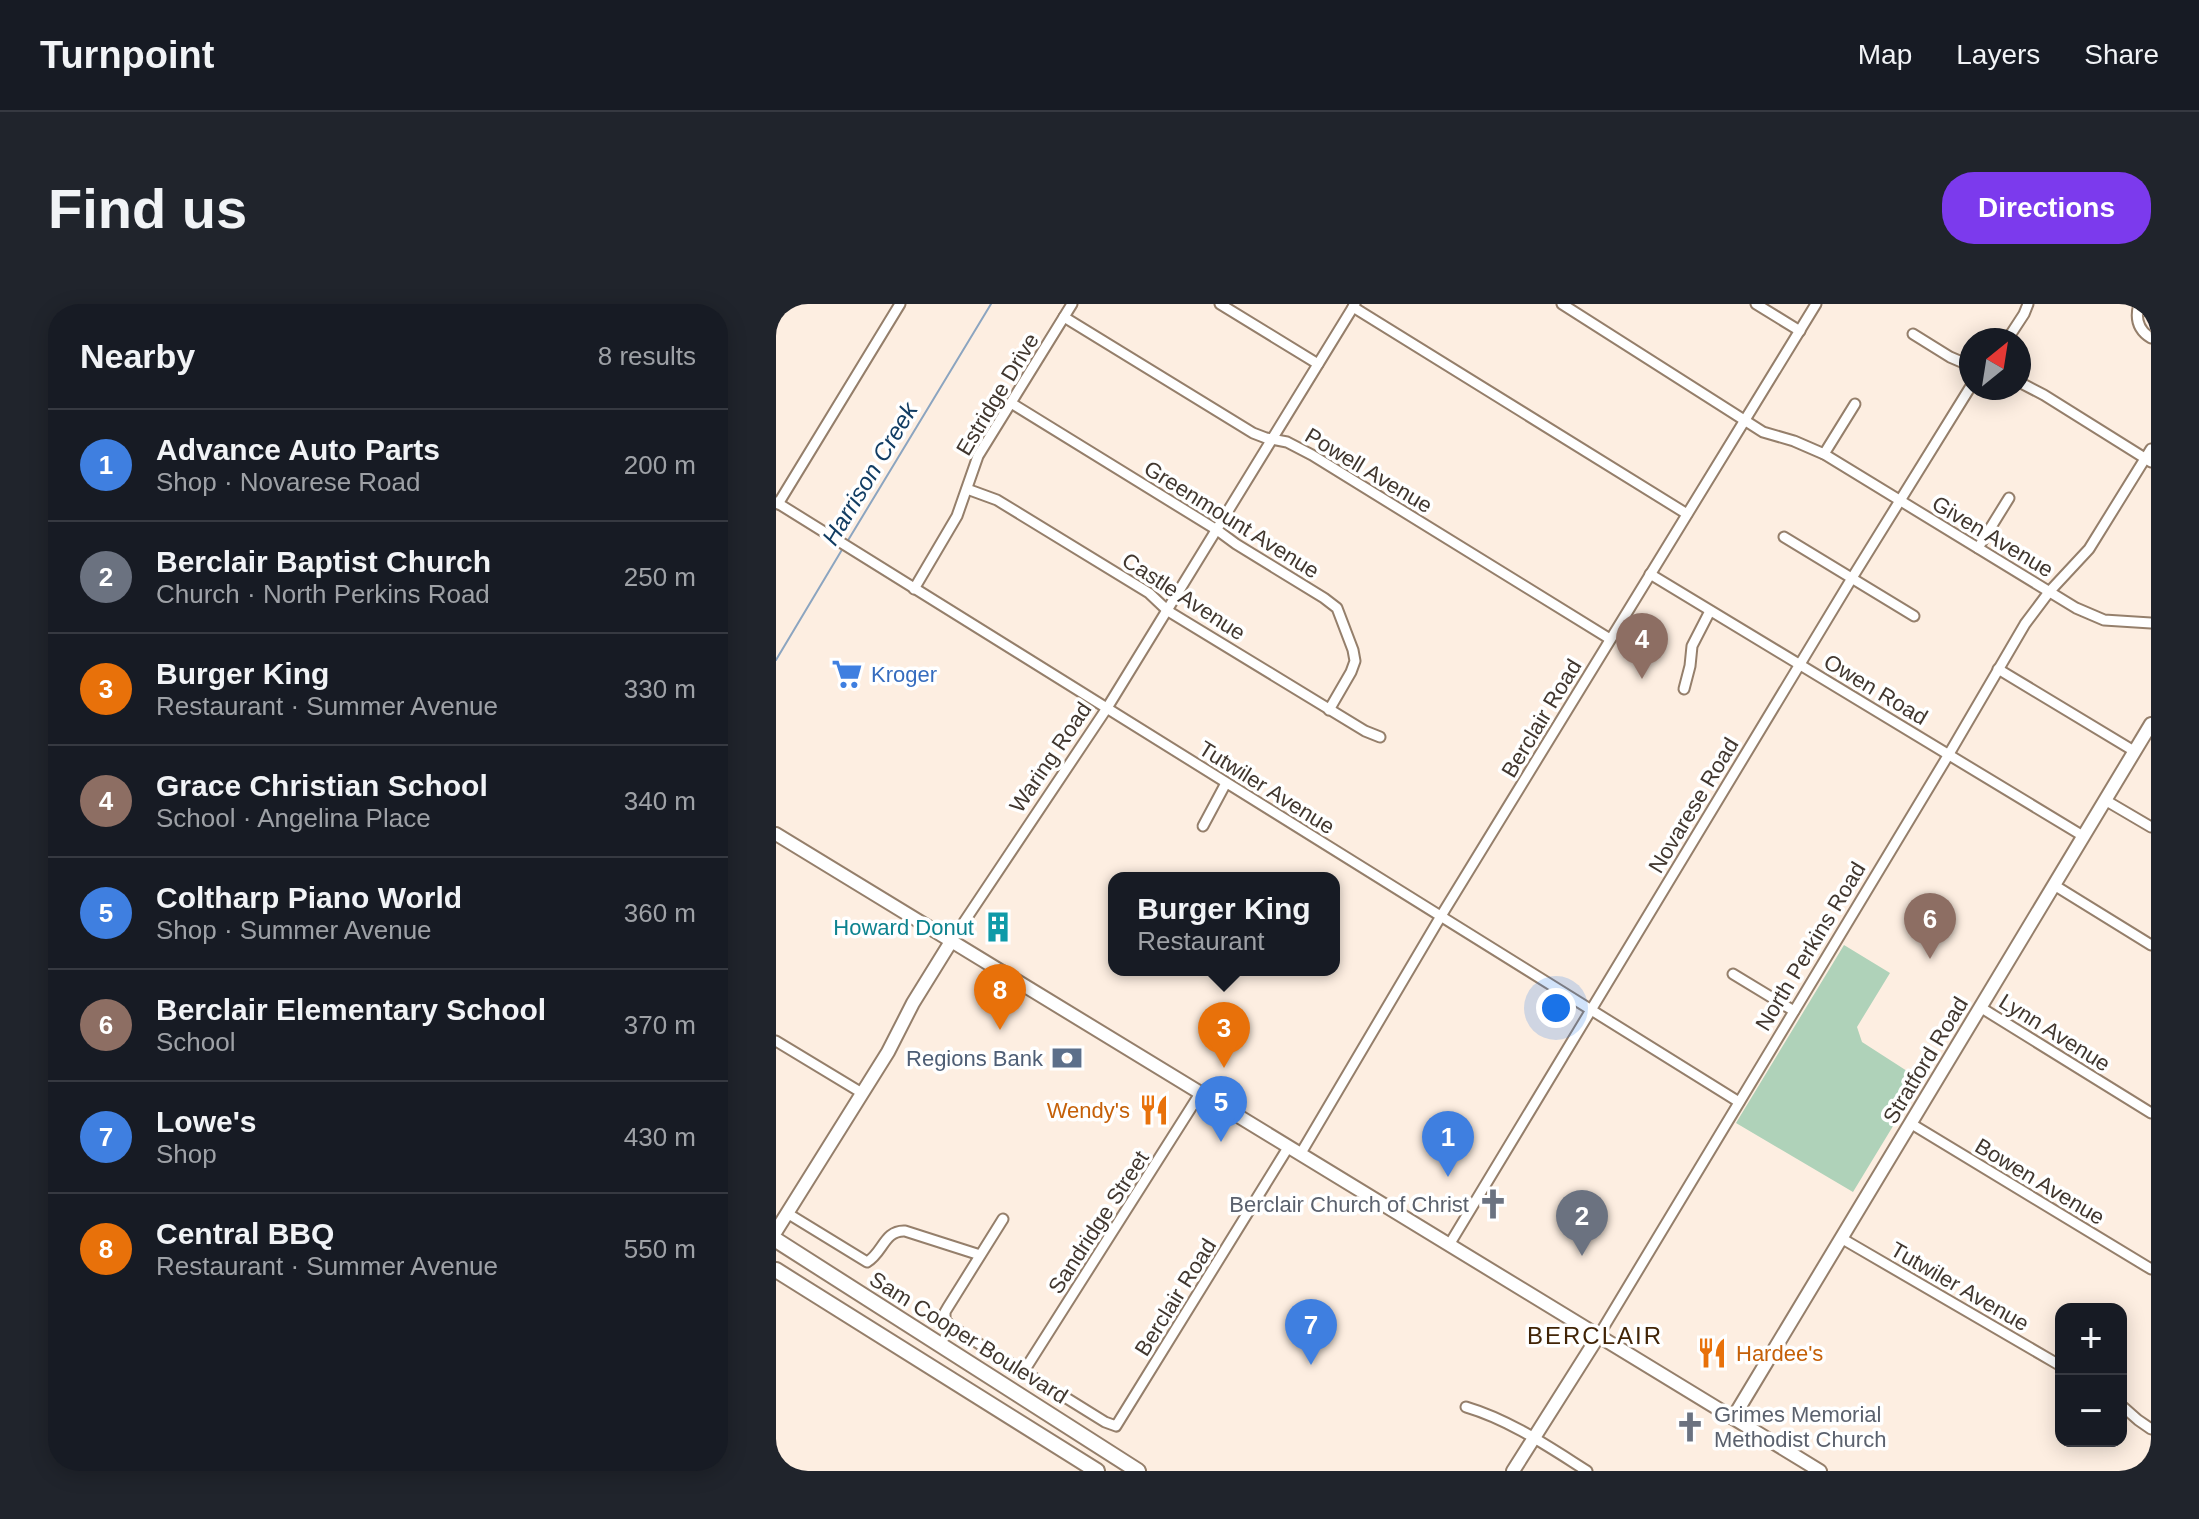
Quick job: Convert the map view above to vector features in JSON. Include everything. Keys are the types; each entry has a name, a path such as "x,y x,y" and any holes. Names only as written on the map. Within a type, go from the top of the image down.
{"highway":[{"name":"Sam Cooper Boulevard","path":"776,1240 1138,1471"},
{"name":"Sam Cooper Boulevard","path":"777,1271 1095,1470"}],"main road":[{"name":"Stratford Road","path":"1733,1418 2151,724"},
{"path":"776,834 1820,1471"},
{"name":"Waring Road","path":"776,1231 895,1039 952,940"},
{"name":"North Perkins Road","path":"1513,1471 1599,1335"}],"street":[{"path":"777,503 900,304"},
{"name":"Estridge Drive","path":"914,589 953,525 975,460 1072,304"},
{"path":"1220,304 1318,364"},
{"name":"Given Avenue","path":"1562,304 1763,432 1824,454 2092,616 2112,621 2151,623"},
{"path":"1756,304 1800,331"},
{"name":"Berclair Road","path":"1301,1153 1441,916 1816,304"},
{"path":"2015,328 2028,304"},
{"path":"2139,304 2139,327 2151,338"},
{"path":"1354,306 1687,514"},
{"name":"Waring Road","path":"952,940 1107,708 1354,306"},
{"name":"Powell Avenue","path":"1064,317 1247,429 1292,444 1312,455 1610,639"},
{"path":"1913,334 1959,361"},
{"path":"2031,389 2149,456"},
{"name":"Novarese Road","path":"1449,1245 1799,664 1962,400"},
{"name":"Greenmount Avenue","path":"1011,403 1337,608 1355,661 1329,710"},
{"path":"1824,454 1855,404"},
{"name":"North Perkins Road","path":"1599,1335 2025,624 2049,592 2089,549 2149,456"},
{"name":"Castle Avenue","path":"967,489 989,496 1010,508 1149,593 1168,611 1369,734 1380,737"},
{"path":"1978,548 2009,498"},
{"name":"Tutwiler Avenue","path":"777,503 1739,1102"},
{"path":"1784,537 1914,616"},
{"name":"Owen Road","path":"1650,574 2083,836"},
{"path":"1684,689 1692,646 1710,611"},
{"path":"1998,669 2134,751"},
{"path":"1203,826 1226,783"},
{"path":"2105,800 2151,827"},
{"path":"2054,885 2151,945"},
{"path":"1733,974 1794,1011"},
{"name":"Lynn Avenue","path":"1980,1007 2151,1113"},
{"path":"776,1041 862,1093"},
{"name":"Sandridge Street","path":"1024,1371 1201,1092"},
{"name":"Bowen Avenue","path":"1910,1123 2151,1269"},
{"name":"Berclair Road","path":"1024,1371 1116,1426 1289,1146"},
{"path":"787,1213 867,1262 873,1259 896,1230 980,1255"},
{"path":"1003,1219 945,1312 945,1320 1024,1371"},
{"name":"Tutwiler Avenue","path":"1841,1238 2055,1363"},
{"path":"1466,1407 1484,1412 1587,1471"},
{"path":"2127,1410 2151,1429"},
{"path":"2144,1471 2151,1460"},
{"path":"776,1468 783,1471"}],"green space":[{"path":"1844,945 1890,973 1857,1027 1862,1042 1921,1080 1853,1192 1736,1123"}],"waterway":[{"name":"Harrison Creek","path":"847,542 991,304"},
{"name":"Harrison Creek","path":"776,660 843,548"}],"place":[{"name":"Kroger","path":"847,674"},
{"name":"Grace Christian School","path":"1642,679"},
{"name":"Howard Donut","path":"998,927"},
{"name":"Berclair Elementary School","path":"1930,959"},
{"name":"Central BBQ","path":"1000,1030"},
{"name":"Regions Bank","path":"1067,1058"},
{"name":"Burger King","path":"1224,1068"},
{"name":"Wendy's","path":"1154,1110"},
{"name":"Coltharp Piano World","path":"1221,1142"},
{"name":"Advance Auto Parts","path":"1448,1177"},
{"name":"Berclair Church of Christ","path":"1493,1204"},
{"name":"Berclair Baptist Church","path":"1582,1256"},
{"name":"Hardee's","path":"1712,1353"},
{"name":"Lowe's","path":"1311,1365"},
{"name":"Grimes Memorial Methodist Church","path":"1690,1427"}],"district":[{"name":"BERCLAIR","path":"1595,1336"}]}
